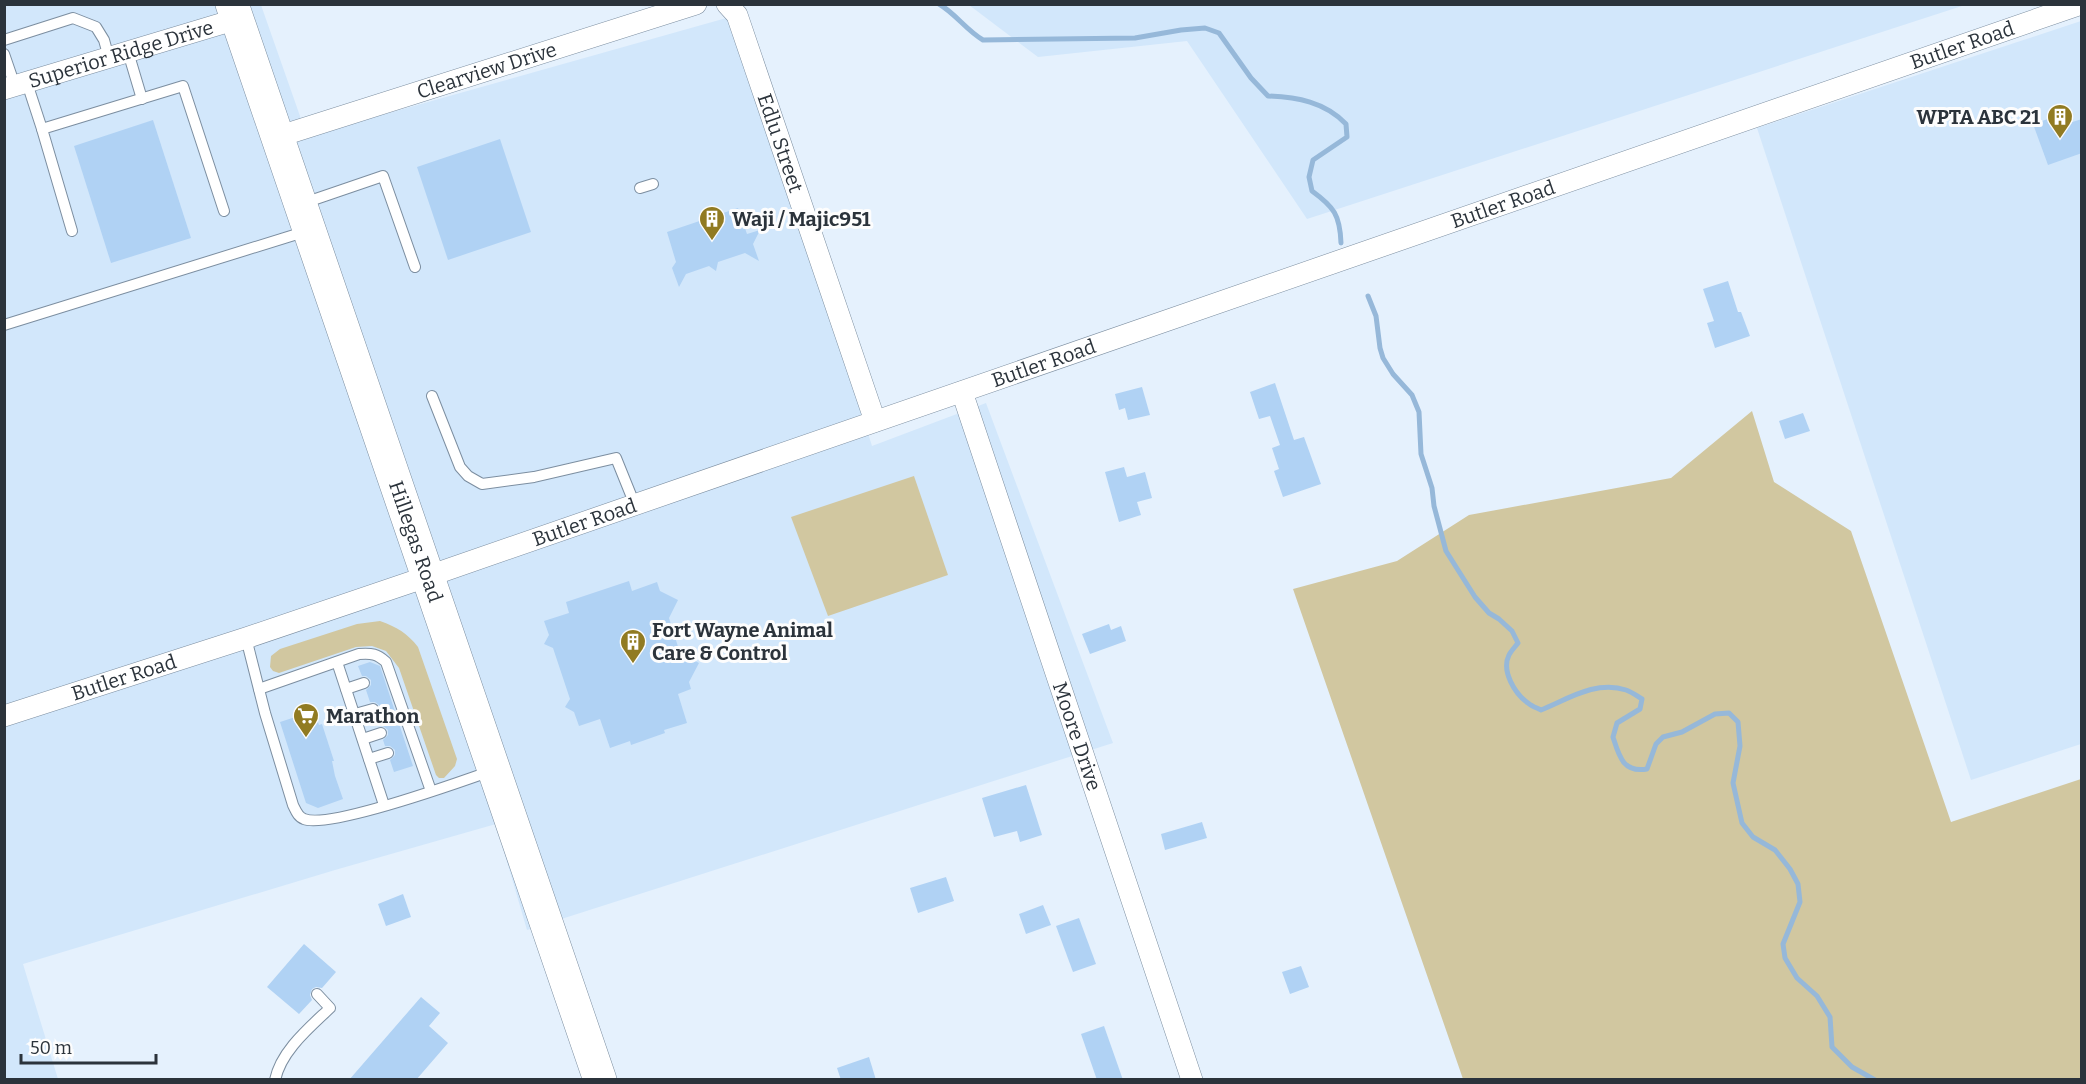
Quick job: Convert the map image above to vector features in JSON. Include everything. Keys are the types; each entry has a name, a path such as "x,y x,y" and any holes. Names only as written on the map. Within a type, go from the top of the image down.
{"main road":[{"name":"Hillegas Road","path":"235,12 600,1080"}],"street":[{"name":"Clearview Drive","path":"277,137 696,4"},
{"name":"Edlu Street","path":"727,4 737,15 875,421"},
{"name":"Butler Road","path":"4,716 429,576 2081,4"},
{"name":"Superior Ridge Drive","path":"15,86 118,55 235,12"},
{"name":"Moore Drive","path":"962,392 1192,1080"}],"lane":[{"path":"4,40 73,18 96,27 118,55 142,99"},
{"path":"4,54 15,86 42,129 72,231"},
{"path":"42,129 183,86 224,211"},
{"path":"4,325 306,217 382,176 415,267"},
{"path":"640,188 653,184"},
{"path":"432,396 460,467 468,476 482,484 534,477 616,458 635,505"},
{"path":"246,638 297,814 303,819 314,821 339,818 495,770"},
{"path":"259,689 359,654 378,655 386,662 387,675 395,701 430,791"},
{"path":"337,662 384,805"},
{"path":"346,689 364,682"},
{"path":"355,714 373,709"},
{"path":"363,739 381,733"},
{"path":"369,759 388,753"},
{"path":"275,1080 286,1055 304,1033 330,1008 317,994"}],"shaded area":[{"path":"5,5 261,5 307,136 737,15 872,446 986,403 1113,743 527,930 496,824 23,964 58,1079 5,1080"},
{"path":"969,5 1965,5 1307,219 1187,41 1038,57"},
{"path":"2081,21 2081,744 1971,780 1757,128"},
{"path":"1752,411 1774,482 1851,531 1951,822 2081,779 2081,1079 1463,1079 1293,589 1397,561 1469,515 1671,478"},
{"path":"914,476 948,575 828,616 791,517"},
{"path":"380,621 401,631 418,647 457,759 455,766 444,778 436,775 399,668 386,651 372,646 356,647 279,673 270,667 271,656 280,649 357,624"}],"building":[{"name":"WPTA ABC 21","path":"2066,113 2069,123 2082,119 2082,153 2048,165 2033,124"},
{"path":"153,120 191,238 111,263 74,146"},
{"path":"500,139 531,232 448,260 417,167"},
{"name":"Waji / Majic951","path":"738,208 747,234 760,230 753,244 759,261 745,253 718,262 716,271 709,266 686,274 679,287 672,268 676,262 667,232"},
{"path":"1728,281 1738,312 1741,312 1750,336 1715,348 1707,323 1714,321 1703,289"},
{"path":"1275,383 1294,440 1304,437 1321,484 1283,497 1274,471 1279,469 1272,448 1280,445 1270,416 1259,419 1250,392"},
{"path":"1142,387 1150,415 1128,420 1125,408 1119,410 1115,394"},
{"path":"1803,413 1810,431 1785,439 1779,421"},
{"path":"1124,467 1127,477 1145,472 1152,498 1137,502 1141,515 1119,522 1105,472"},
{"name":"Fort Wayne Animal Care & Control","path":"629,581 632,591 657,582 660,591 678,600 669,618 680,653 699,663 689,682 691,689 678,694 687,723 664,730 665,733 631,745 630,741 610,748 600,719 579,726 574,712 565,707 570,699 553,648 544,644 549,635 544,621 569,613 566,602"},
{"path":"1109,624 1111,630 1121,626 1126,641 1090,654 1082,634"},
{"path":"370,662 380,666 413,766 394,772 390,760 395,755 395,750 390,746 385,746 383,740 388,735 388,730 379,726 375,716 380,711 380,706 375,702 370,702 366,690 371,685 371,680 362,676 358,666"},
{"path":"314,711 319,725 322,724 343,799 318,808 306,803 280,722"},
{"path":"1026,785 1042,835 1020,842 1017,831 994,837 982,798"},
{"path":"1202,822 1207,838 1165,850 1161,834"},
{"path":"946,877 954,901 918,913 910,888"},
{"path":"403,894 411,917 386,926 378,904"},
{"path":"1043,905 1051,925 1026,934 1019,914"},
{"path":"1079,918 1096,964 1073,972 1056,926"},
{"path":"304,944 336,972 322,988 312,989 310,995 312,1000 299,1014 267,987"},
{"path":"1301,966 1309,987 1290,994 1282,972"},
{"path":"421,997 440,1013 429,1026 448,1043 416,1080 349,1080"},
{"path":"1104,1026 1123,1080 1097,1080 1081,1034"},
{"path":"869,1057 876,1080 841,1080 837,1068"}],"waterway":[{"path":"939,4 983,40 1135,38 1205,28 1219,33 1251,78 1268,96 1310,102 1329,110 1346,124 1347,137 1313,160 1309,177 1312,191 1331,207 1337,218 1341,243"},
{"path":"1368,296 1376,316 1383,358 1393,374 1412,395 1419,412 1421,454 1432,488 1434,506 1446,551 1475,597 1489,613 1512,631 1518,643 1507,661 1508,675 1514,688 1529,704 1541,710 1582,692 1604,687 1626,690 1642,699 1640,709 1617,723 1613,737 1623,762 1639,770 1647,769 1656,744 1663,737 1682,732 1715,714 1729,713 1738,722 1740,746 1733,783 1742,823 1753,837 1775,850 1798,884 1800,902 1783,944 1785,958 1797,978 1817,996 1830,1017 1832,1047 1852,1067 1875,1080"}],"place":[{"name":"WPTA ABC 21","path":"2060,140"},
{"name":"Waji / Majic951","path":"712,242"},
{"name":"Fort Wayne Animal Care & Control","path":"633,665"},
{"name":"Marathon","path":"306,739"}]}
